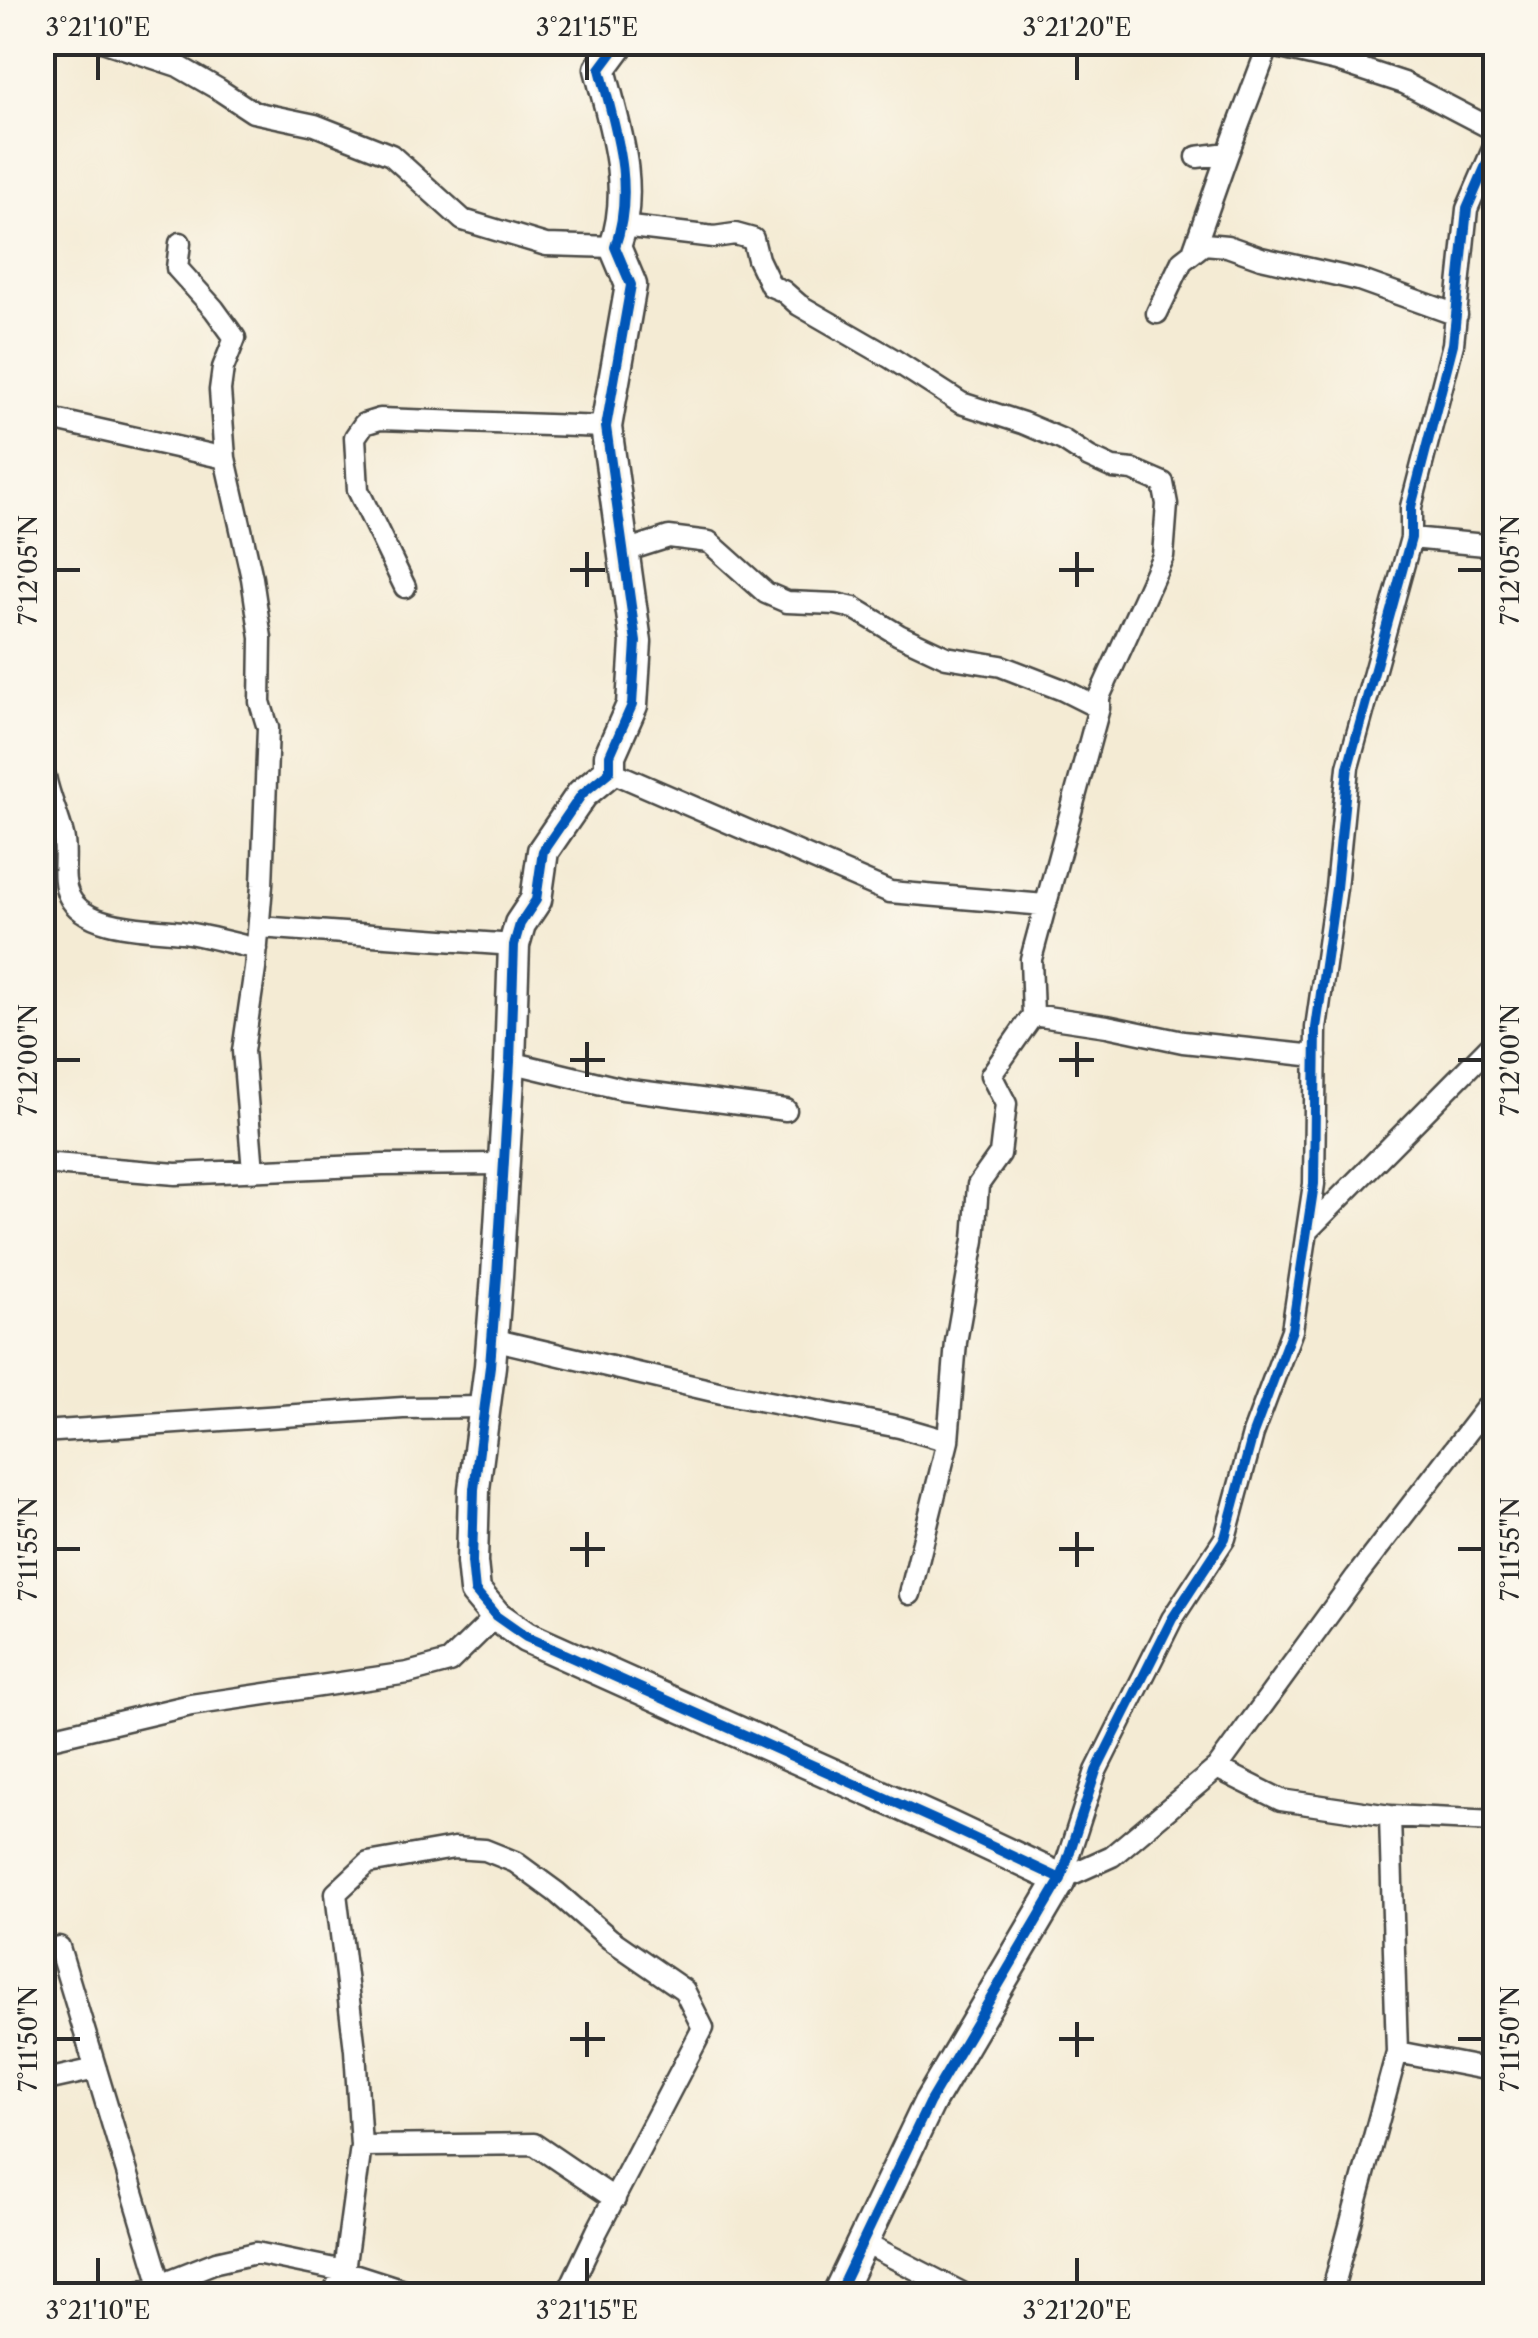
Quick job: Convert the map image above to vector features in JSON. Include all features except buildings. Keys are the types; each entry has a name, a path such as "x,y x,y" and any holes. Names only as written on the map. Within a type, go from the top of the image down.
{"street":[{"path":"104,42 178,66 253,112 315,125 391,155 463,220 546,245 619,236 735,234 754,239 758,259 771,286 960,404 1022,423 1063,440 1089,458 1164,483 1167,504 1163,556 1099,697 1031,959 1033,1015 990,1075 1006,1104 1000,1154 978,1185 974,1240 956,1342 948,1441 910,1594"},
{"path":"610,771 610,756 632,706 636,642 606,427 630,285 619,236 623,157 600,69 620,42"},
{"path":"1194,252 1269,44 1404,83 1496,131"},
{"path":"838,2296 929,2103 1061,1879 1096,1771 1172,1618 1226,1538 1252,1434 1292,1330 1314,1184 1316,1028 1348,768 1411,538 1412,507 1454,344 1467,209 1496,142"},
{"path":"1197,157 1228,153"},
{"path":"180,243 177,268 234,338 220,390 226,458 261,638 260,702 268,728 259,926 244,1051 253,1171"},
{"path":"1157,313 1182,261 1204,244 1226,246 1359,280 1457,315"},
{"path":"42,416 226,458"},
{"path":"406,587 358,490 356,437 364,424 380,419 606,427"},
{"path":"624,551 668,537 710,542 766,592 787,602 854,608 946,658 1001,666 1099,708"},
{"path":"1411,538 1496,546"},
{"path":"610,771 890,892 1045,906"},
{"path":"610,771 582,794 543,851 536,900 520,924 514,945 492,1338 474,1489 472,1562 475,1591 496,1616 526,1637 1061,1879 1112,1856 1218,1768 1356,1577 1496,1395"},
{"path":"42,775 46,776 48,794 64,838 65,881 70,898 81,911 124,926 184,932 257,949"},
{"path":"259,926 514,945"},
{"path":"1033,1015 1182,1042 1316,1056"},
{"path":"1306,1231 1496,1040"},
{"path":"510,1062 624,1089 786,1110"},
{"path":"42,1163 176,1174 503,1164"},
{"path":"492,1338 948,1441"},
{"path":"42,1432 485,1406"},
{"path":"42,1740 190,1705 408,1673 449,1662 496,1616"},
{"path":"1218,1768 1281,1800 1390,1816 1496,1820"},
{"path":"1331,2296 1397,2052 1390,1816"},
{"path":"332,2296 344,2271 361,2146 355,2050 336,1893 368,1863 454,1848 485,1850 515,1862 610,1938 684,1990 703,2028 566,2296"},
{"path":"59,1947 161,2285"},
{"path":"1397,2052 1496,2071"},
{"path":"42,2081 96,2069"},
{"path":"361,2146 534,2144 616,2199"},
{"path":"863,2242 968,2296"},
{"path":"130,2296 216,2262 256,2253 344,2271 422,2296"}],"cycle path":[{"path":"620,42 600,69 617,135 623,179 624,202 615,247 631,285 606,427 636,642 632,705 610,755 610,771 582,794 543,851 536,900 520,924 514,945 497,1276 474,1489 475,1591 496,1616 526,1637 1061,1879"},
{"path":"837,2296 929,2103 1061,1879 1096,1771 1172,1619 1225,1538 1253,1434 1292,1330 1314,1184 1316,1028 1348,767 1411,538 1411,507 1453,344 1467,209 1496,142"}]}
